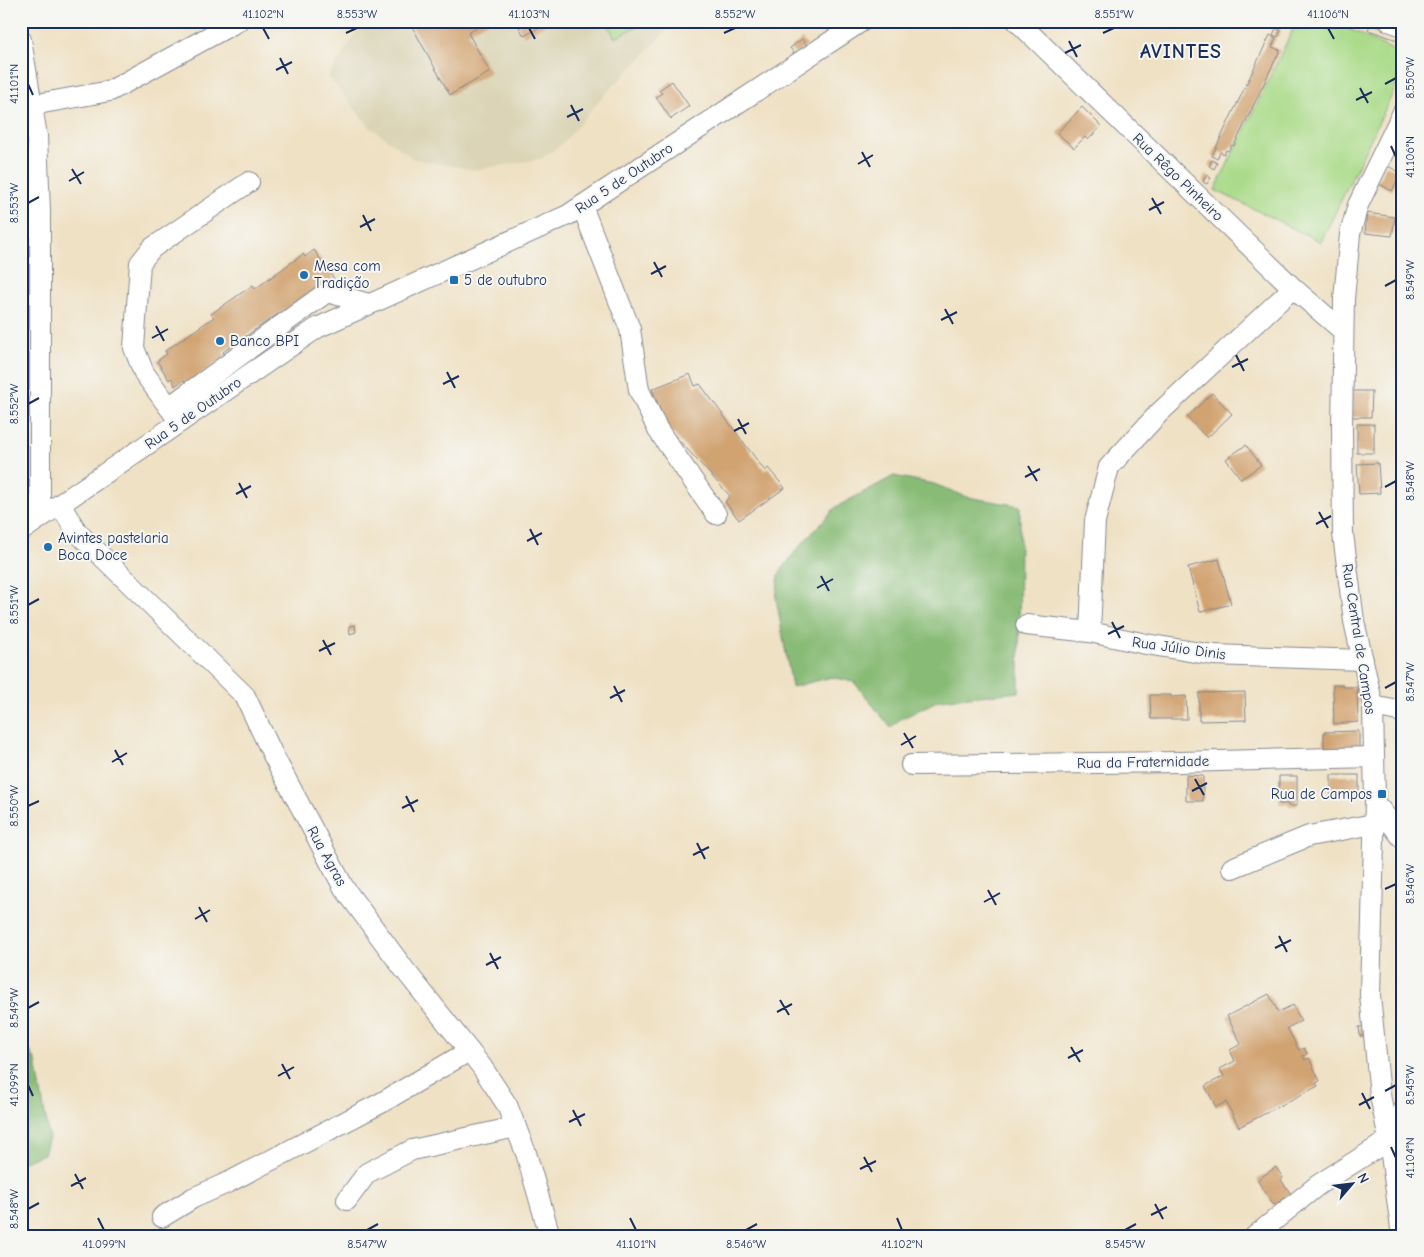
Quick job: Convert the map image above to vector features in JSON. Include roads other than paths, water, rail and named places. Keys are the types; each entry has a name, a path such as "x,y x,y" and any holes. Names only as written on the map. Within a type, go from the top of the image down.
{"street":[{"path":"28,100 110,91 238,21"},
{"name":"Rua 5 de Outubro","path":"175,414 317,328 568,215 862,21"},
{"name":"Rua Rêgo Pinheiro","path":"1017,21 1293,288 1342,330"},
{"path":"1390,21 1403,26"},
{"path":"21,40 28,100 37,136 40,211 40,518"},
{"name":"Rua Central de Campos","path":"1402,1236 1389,1140 1380,1095 1370,995 1381,822 1374,801 1373,706 1354,621 1343,534 1342,330 1350,234 1358,206 1403,112"},
{"path":"175,414 144,373 134,348 140,263 152,248 249,182"},
{"path":"582,206 630,329 639,390 658,430 716,514"},
{"path":"1090,632 1095,521 1109,467 1159,413 1293,288"},
{"name":"Rua 5 de Outubro","path":"21,531 60,505 327,292 369,304"},
{"name":"Rua Agras","path":"60,505 78,532 245,696 273,755 344,888 404,969 469,1051 507,1105 526,1153 550,1236"},
{"name":"Rua Júlio Dinis","path":"1026,625 1090,632 1146,644 1213,655 1363,660"},
{"path":"1373,706 1403,712"},
{"name":"Rua da Fraternidade","path":"911,765 1181,762 1374,757"},
{"path":"1232,868 1309,836 1381,822 1403,839"},
{"path":"162,1217 193,1198 229,1182 381,1104 469,1051"},
{"path":"1256,1236 1318,1185 1389,1140 1403,1111"},
{"path":"346,1200 368,1173 412,1150 516,1127"}],"place":[{"name":"Mesa com Tradição","path":"304,275"},
{"name":"5 de outubro","path":"454,280"},
{"name":"Banco BPI","path":"220,341"},
{"name":"Avintes pastelaria Boca Doce","path":"48,547"},
{"name":"Rua de Campos","path":"1382,794"}],"district":[{"name":"AVINTES","path":"1181,51"}]}
